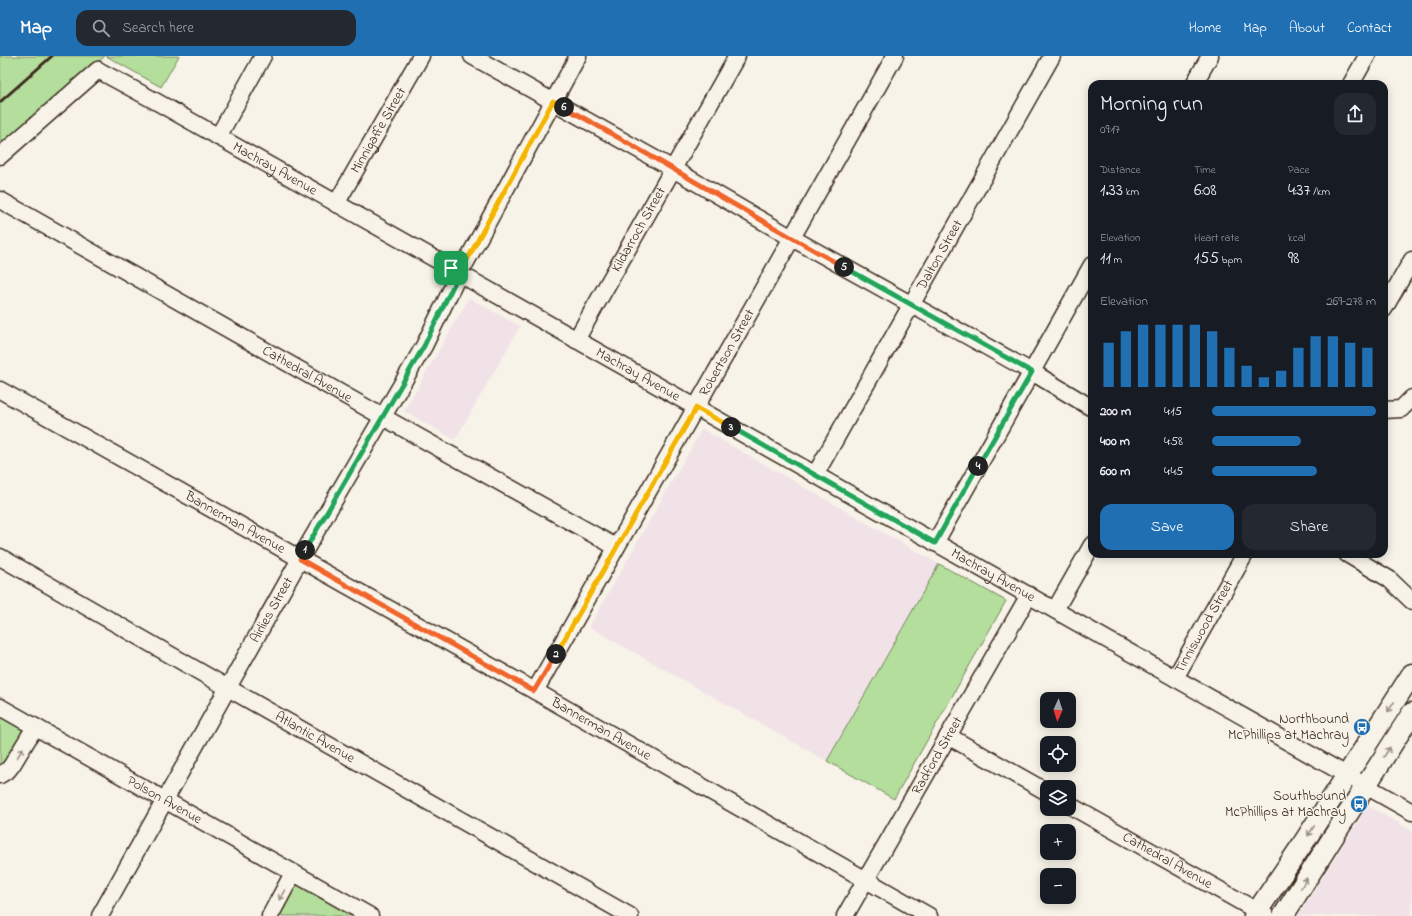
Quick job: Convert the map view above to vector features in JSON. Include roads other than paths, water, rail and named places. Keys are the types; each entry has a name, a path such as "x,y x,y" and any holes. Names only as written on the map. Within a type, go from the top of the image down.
{"main road":[{"path":"1259,914 1412,674"},
{"path":"1283,916 1412,713"}],"street":[{"path":"218,137 263,56"},
{"name":"Minnigaffe Street","path":"336,204 421,56"},
{"path":"472,56 792,238 1032,372 1088,406"},
{"name":"Airlies Street","path":"100,916 300,559 424,346 460,274 578,56"},
{"name":"Kildarroch Street","path":"576,340 737,56"},
{"name":"Robertson Street","path":"534,691 895,56"},
{"name":"Dalton Street","path":"815,475 1052,56"},
{"path":"1196,80 1210,56"},
{"path":"1353,80 1367,56"},
{"name":"Machray Avenue","path":"0,156 98,70 1412,812"},
{"name":"Cathedral Avenue","path":"0,200 616,547"},
{"path":"1388,302 1412,260"},
{"path":"935,543 1088,273"},
{"name":"Bannerman Avenue","path":"0,390 929,916"},
{"path":"1388,410 1401,409 1412,398"},
{"path":"1055,610 1088,552"},
{"name":"Atlantic Avenue","path":"0,556 228,688 630,916"},
{"name":"Tinniswood Street","path":"1175,678 1243,558"},
{"path":"1353,558 1389,580 1412,601"},
{"name":"Radford Street","path":"845,916 1028,595"},
{"name":"Polson Avenue","path":"0,707 165,800 229,838 370,916"},
{"path":"0,775 12,766 35,727"},
{"path":"948,736 1040,788"},
{"name":"Cathedral Avenue","path":"1076,809 1259,914"},
{"path":"270,916 293,873"}],"railway":[{"path":"0,102 52,56"}],"place":[{"name":"Northbound McPhillips at Machray","path":"1362,727"},
{"name":"Southbound McPhillips at Machray","path":"1359,804"}]}
